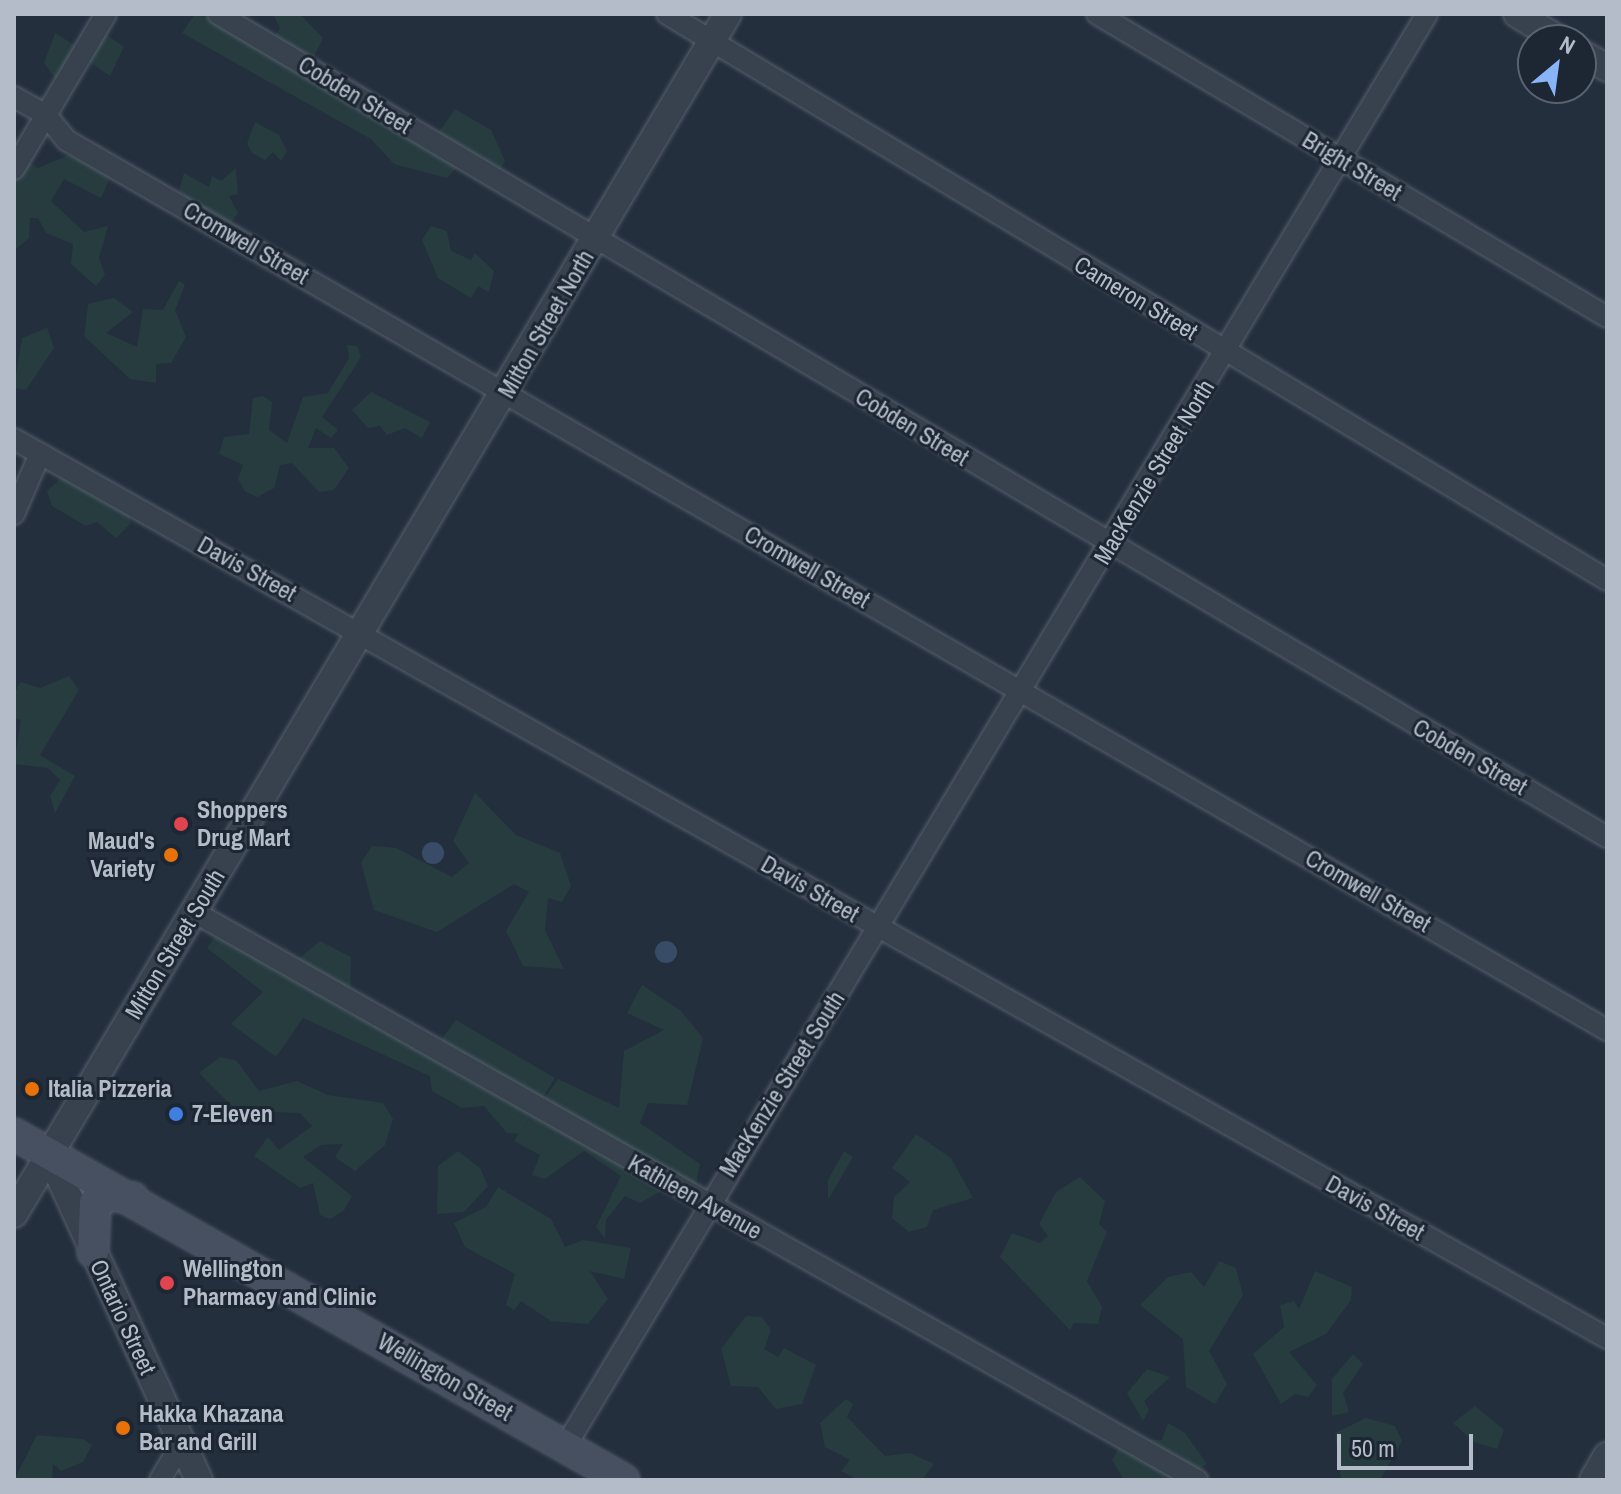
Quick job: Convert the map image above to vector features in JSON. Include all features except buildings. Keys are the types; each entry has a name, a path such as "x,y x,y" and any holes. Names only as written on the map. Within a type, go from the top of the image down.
{"main road":[{"name":"Wellington Street","path":"14,1134 133,1198 624,1480"},
{"path":"93,1252 95,1203 109,1195 133,1198"}],"street":[{"path":"14,169 106,14"},
{"name":"Cobden Street","path":"218,14 1607,837"},
{"name":"Cameron Street","path":"667,14 1607,580"},
{"name":"Mitton Street North","path":"362,633 507,393 728,14"},
{"name":"Bright Street","path":"1097,14 1607,317"},
{"name":"MacKenzie Street North","path":"877,928 1111,545 1427,14"},
{"name":"Cromwell Street","path":"14,97 46,115 66,140 1607,1030"},
{"name":"Davis Street","path":"14,439 1607,1338"},
{"path":"14,514 40,454"},
{"name":"Mitton Street South","path":"14,1214 362,633"},
{"name":"Kathleen Avenue","path":"194,912 1197,1480"},
{"name":"MacKenzie Street South","path":"565,1447 708,1204 877,928"},
{"name":"Ontario Street","path":"49,1154 199,1480"},
{"path":"160,1480 182,1443"},
{"path":"1593,1480 1607,1456"}],"green space":[{"path":"195,14 273,39 280,28 273,14 300,14 323,38 311,63 373,92 375,103 436,136 455,109 491,130 505,161 501,169 475,171 458,166 447,178 394,164 371,139 182,33"},
{"path":"101,31 124,47 110,76 87,60 60,85 44,63 55,33 79,48"},
{"path":"255,122 279,135 287,151 281,161 273,152 265,160 252,153 247,144"},
{"path":"69,155 111,176 101,198 64,179 51,201 84,232 108,226 99,258 105,275 96,286 71,264 73,244 46,233 38,218 30,218 29,238 14,251 14,173 23,158 38,168"},
{"path":"236,168 238,194 229,196 238,213 227,228 179,191 184,173 209,187 212,176 221,181"},
{"path":"431,226 447,231 451,251 471,260 475,253 494,271 489,292 478,286 471,298 438,278 422,240"},
{"path":"179,281 185,285 175,310 186,337 171,363 156,364 156,383 130,379 84,336 88,304 114,298 133,312 106,333 137,347 143,309 163,310"},
{"path":"47,328 54,348 26,390 14,388 22,338"},
{"path":"347,345 357,346 361,357 322,417 338,430 331,438 316,428 308,448 334,448 349,468 334,490 319,492 292,463 280,465 274,488 257,497 245,491 238,479 243,465 219,454 224,437 249,434 253,398 263,396 272,402 269,430 287,443 303,397 328,393 349,358"},
{"path":"371,392 430,422 422,438 405,428 387,435 380,426 368,428 352,410"},
{"path":"68,472 128,506 131,523 116,538 97,522 86,526 52,506 47,491"},
{"path":"69,676 79,690 40,755 75,776 55,813 50,796 60,780 48,768 14,764 21,720 14,718 14,695 20,682 40,688"},
{"path":"475,793 516,835 560,853 571,886 562,902 548,898 545,930 564,969 523,966 506,931 529,892 514,884 437,932 374,910 361,863 372,846 396,848 452,877 469,863 453,841"},
{"path":"225,922 295,962 320,941 351,957 350,996 431,1053 456,1020 555,1078 520,1134 507,1133 484,1106 462,1108 432,1091 430,1076 303,1018 276,1057 231,1024 263,992 207,948"},
{"path":"642,985 681,1011 703,1038 687,1105 648,1103 640,1123 700,1164 695,1190 674,1184 640,1203 625,1196 606,1220 605,1238 596,1227 621,1176 584,1151 545,1179 532,1175 540,1155 514,1141 558,1079 619,1108 624,1051 664,1030 627,1013"},
{"path":"220,1057 236,1060 259,1091 297,1081 328,1095 383,1103 393,1119 385,1145 355,1171 335,1157 343,1144 321,1145 303,1157 352,1196 344,1210 330,1219 320,1215 313,1183 300,1188 254,1156 268,1137 279,1150 312,1126 300,1113 237,1111 199,1073"},
{"path":"916,1134 951,1158 973,1198 933,1210 927,1227 909,1232 892,1218 894,1197 910,1182 892,1168"},
{"path":"458,1151 480,1168 488,1186 464,1212 437,1214 438,1166"},
{"path":"844,1151 853,1157 828,1200 828,1180"},
{"path":"1080,1177 1105,1201 1099,1224 1107,1232 1087,1281 1102,1307 1098,1324 1074,1323 1070,1330 1000,1257 1012,1233 1040,1243 1048,1236 1039,1224 1056,1192"},
{"path":"498,1187 551,1219 565,1247 583,1240 631,1248 624,1279 590,1271 608,1299 588,1324 551,1321 521,1301 514,1310 506,1305 515,1274 465,1247 454,1223 486,1207"},
{"path":"1219,1261 1236,1268 1243,1295 1209,1351 1227,1384 1215,1404 1186,1387 1183,1339 1140,1305 1168,1277 1191,1272 1204,1287"},
{"path":"1315,1271 1352,1287 1351,1300 1326,1334 1289,1352 1317,1385 1308,1397 1295,1394 1281,1404 1253,1354 1284,1327 1280,1305 1294,1301 1299,1309"},
{"path":"746,1316 762,1317 771,1330 764,1349 778,1357 784,1348 816,1365 802,1404 776,1409 758,1387 731,1386 721,1349"},
{"path":"1353,1354 1363,1364 1343,1393 1349,1412 1332,1416 1332,1379"},
{"path":"1147,1369 1170,1377 1144,1401 1149,1410 1143,1421 1127,1393"},
{"path":"846,1399 853,1404 847,1417 885,1456 910,1453 934,1464 922,1480 858,1480 841,1471 850,1460 825,1447 820,1423"},
{"path":"1475,1406 1504,1430 1497,1449 1474,1442 1453,1423"},
{"path":"1366,1418 1395,1426 1402,1441 1380,1480 1341,1480 1335,1433"},
{"path":"1168,1423 1185,1433 1207,1464 1180,1480 1124,1480 1112,1460 1123,1440 1162,1440"},
{"path":"37,1435 83,1439 92,1445 83,1462 61,1471 53,1464 52,1480 14,1480"}],"water":[{"path":"433,842 441,845 444,853 441,861 433,864 425,861 422,853 425,845"},
{"path":"666,941 674,944 677,952 674,960 666,963 658,960 655,952 658,944"}],"place":[{"name":"Shoppers Drug Mart","path":"181,824"},
{"name":"Maud's Variety","path":"171,855"},
{"name":"Italia Pizzeria","path":"32,1089"},
{"name":"7-Eleven","path":"176,1114"},
{"name":"Wellington Pharmacy and Clinic","path":"167,1283"},
{"name":"Hakka Khazana Bar and Grill","path":"123,1428"}]}
